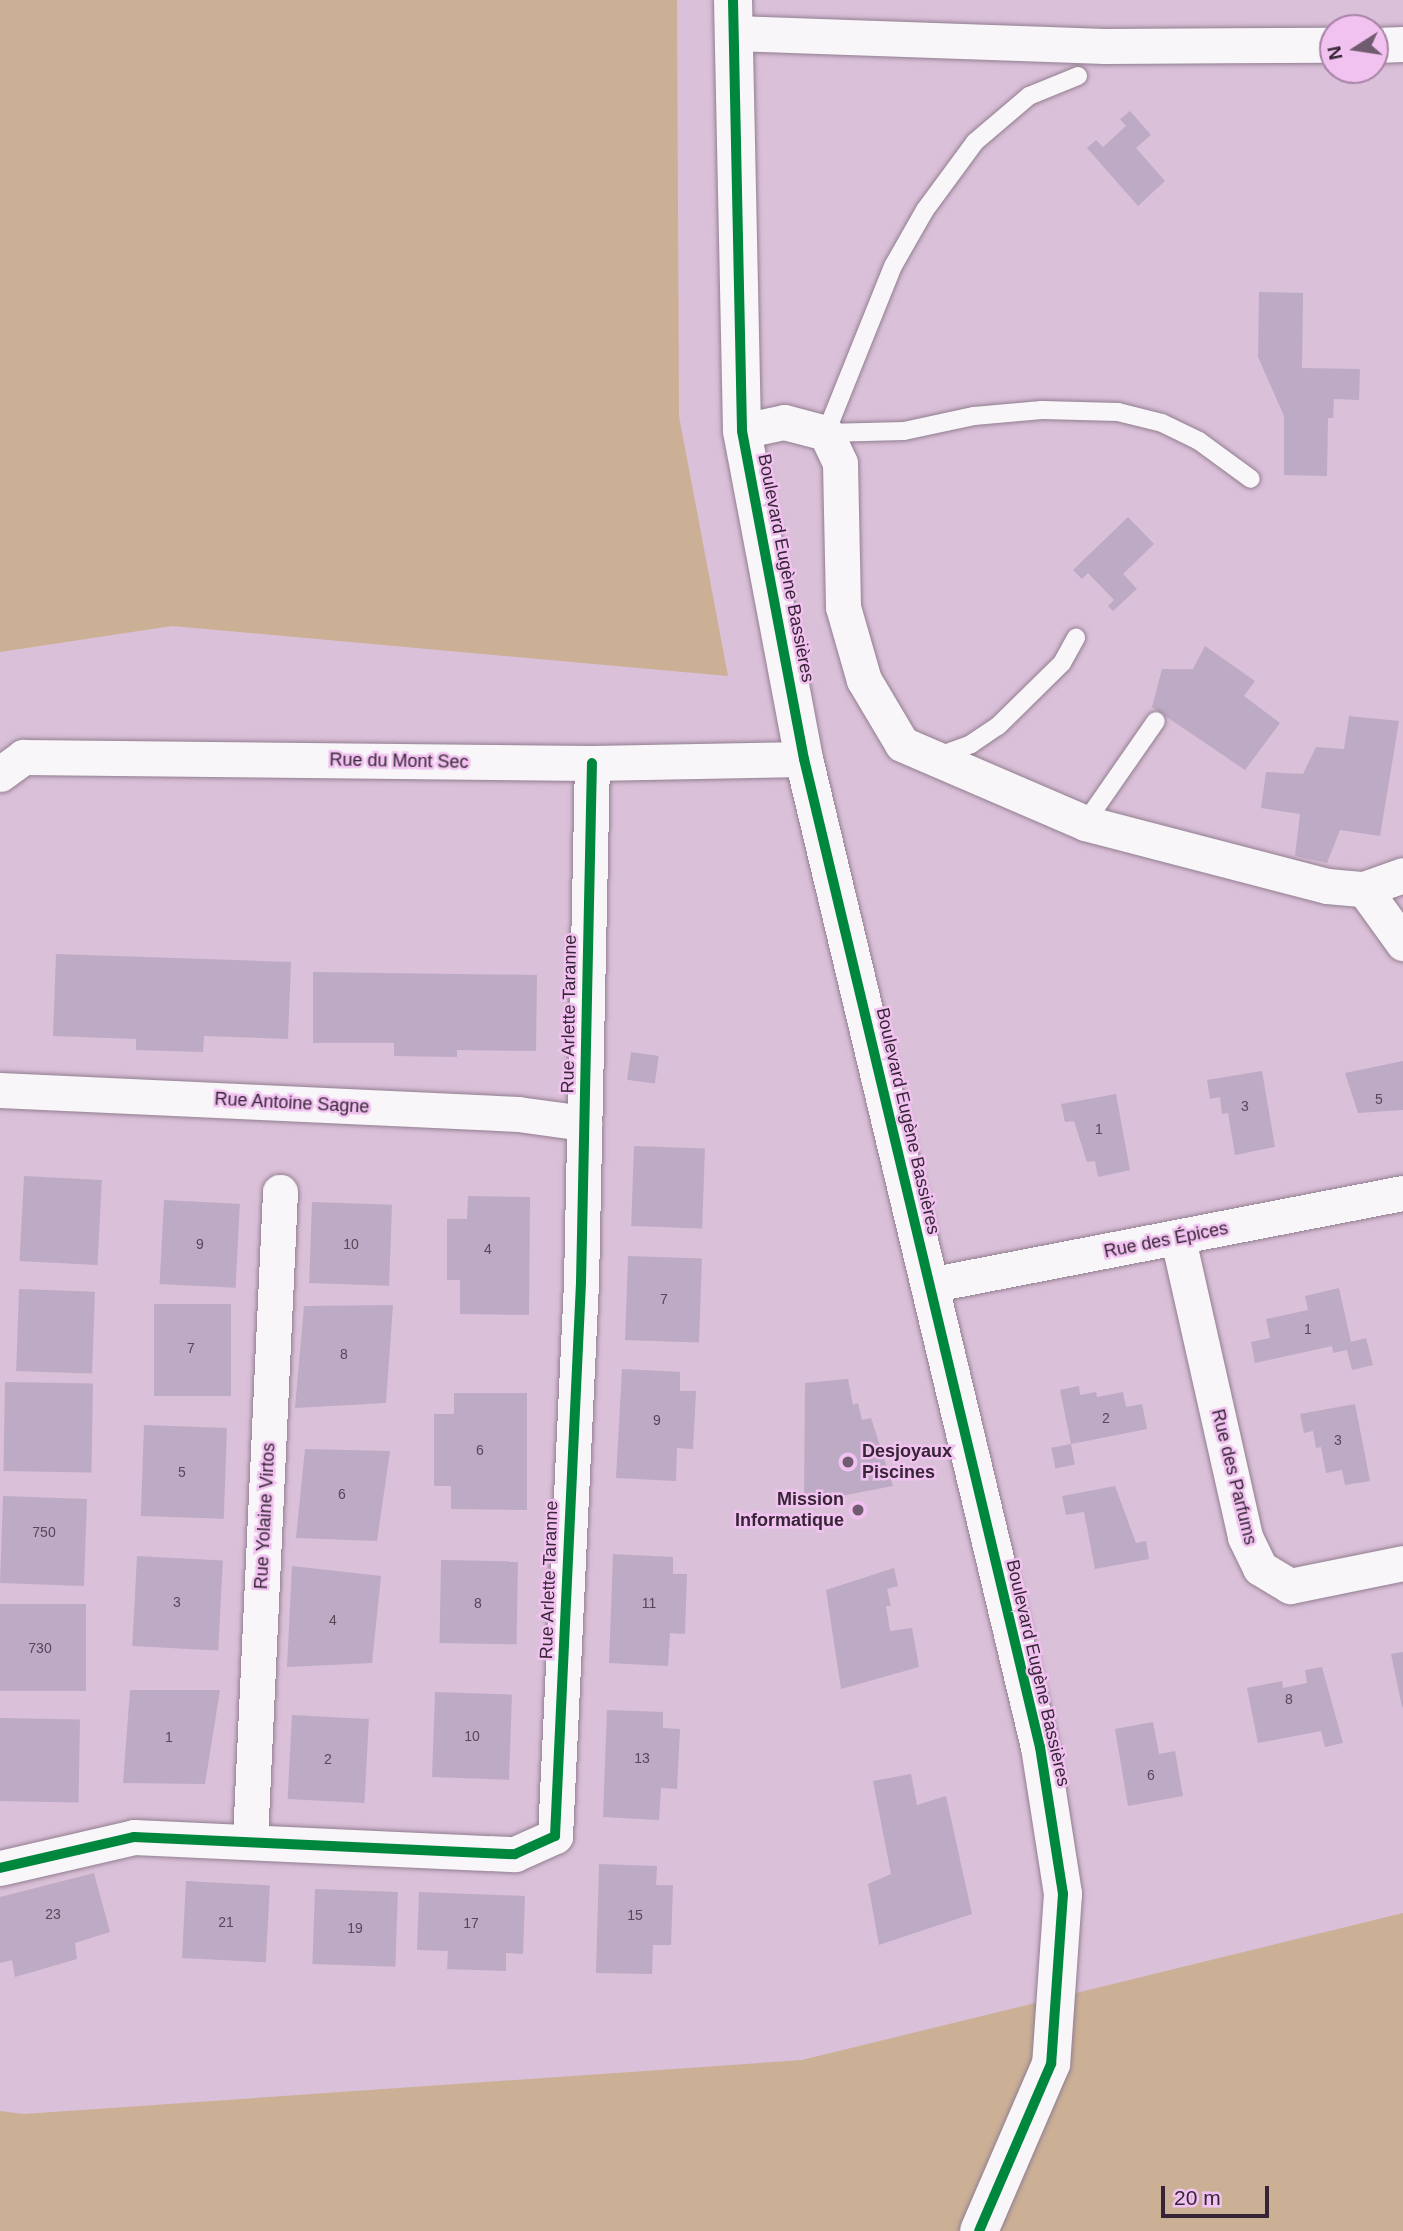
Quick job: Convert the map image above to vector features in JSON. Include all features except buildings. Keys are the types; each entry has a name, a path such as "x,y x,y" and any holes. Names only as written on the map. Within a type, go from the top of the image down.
{"street":[{"path":"733,17 1105,46 1319,45"},
{"name":"Boulevard Eugène Bassières","path":"733,17 742,431 804,759 1040,1747 1063,1894 1051,2064 979,2231"},
{"path":"742,431 784,422 826,433 840,463 843,607 864,680 902,744 929,760 1085,823 1327,886 1364,889 1403,875"},
{"name":"Rue du Mont Sec","path":"0,774 23,757 592,763 804,759"},
{"name":"Rue Arlette Taranne","path":"0,1868 134,1837 250,1840 515,1854 555,1836 584,1123 592,763"},
{"path":"1364,889 1403,943"},
{"name":"Rue Antoine Sagne","path":"0,1090 518,1114 584,1123"},
{"name":"Rue Yolaine Virtos","path":"250,1840 280,1192"},
{"name":"Rue des Épices","path":"929,1285 1178,1239 1403,1193"},
{"name":"Rue des Parfums","path":"1178,1239 1245,1537 1260,1568 1290,1586 1403,1563"}],"lane":[{"path":"1078,76 1029,96 975,142 925,210 893,266 826,433 904,431 974,416 1042,410 1118,412 1162,423 1199,440 1251,479"},
{"path":"929,760 971,744 998,726 1062,663 1076,638"},
{"path":"1085,823 1156,721"}],"shaded area":[{"path":"0,0 677,0 679,416 728,676 172,626 0,652"},
{"path":"1403,1913 1403,2231 0,2231 0,2111 24,2114 802,2060"}],"cycle path":[{"path":"733,0 742,431 804,759 1040,1747 1063,1894 1051,2064 979,2231"},
{"path":"0,1868 134,1837 515,1854 555,1836 581,1282 592,763"}],"place":[{"name":"Desjoyaux Piscines","path":"848,1462"},
{"name":"Mission Informatique","path":"858,1510"}]}
